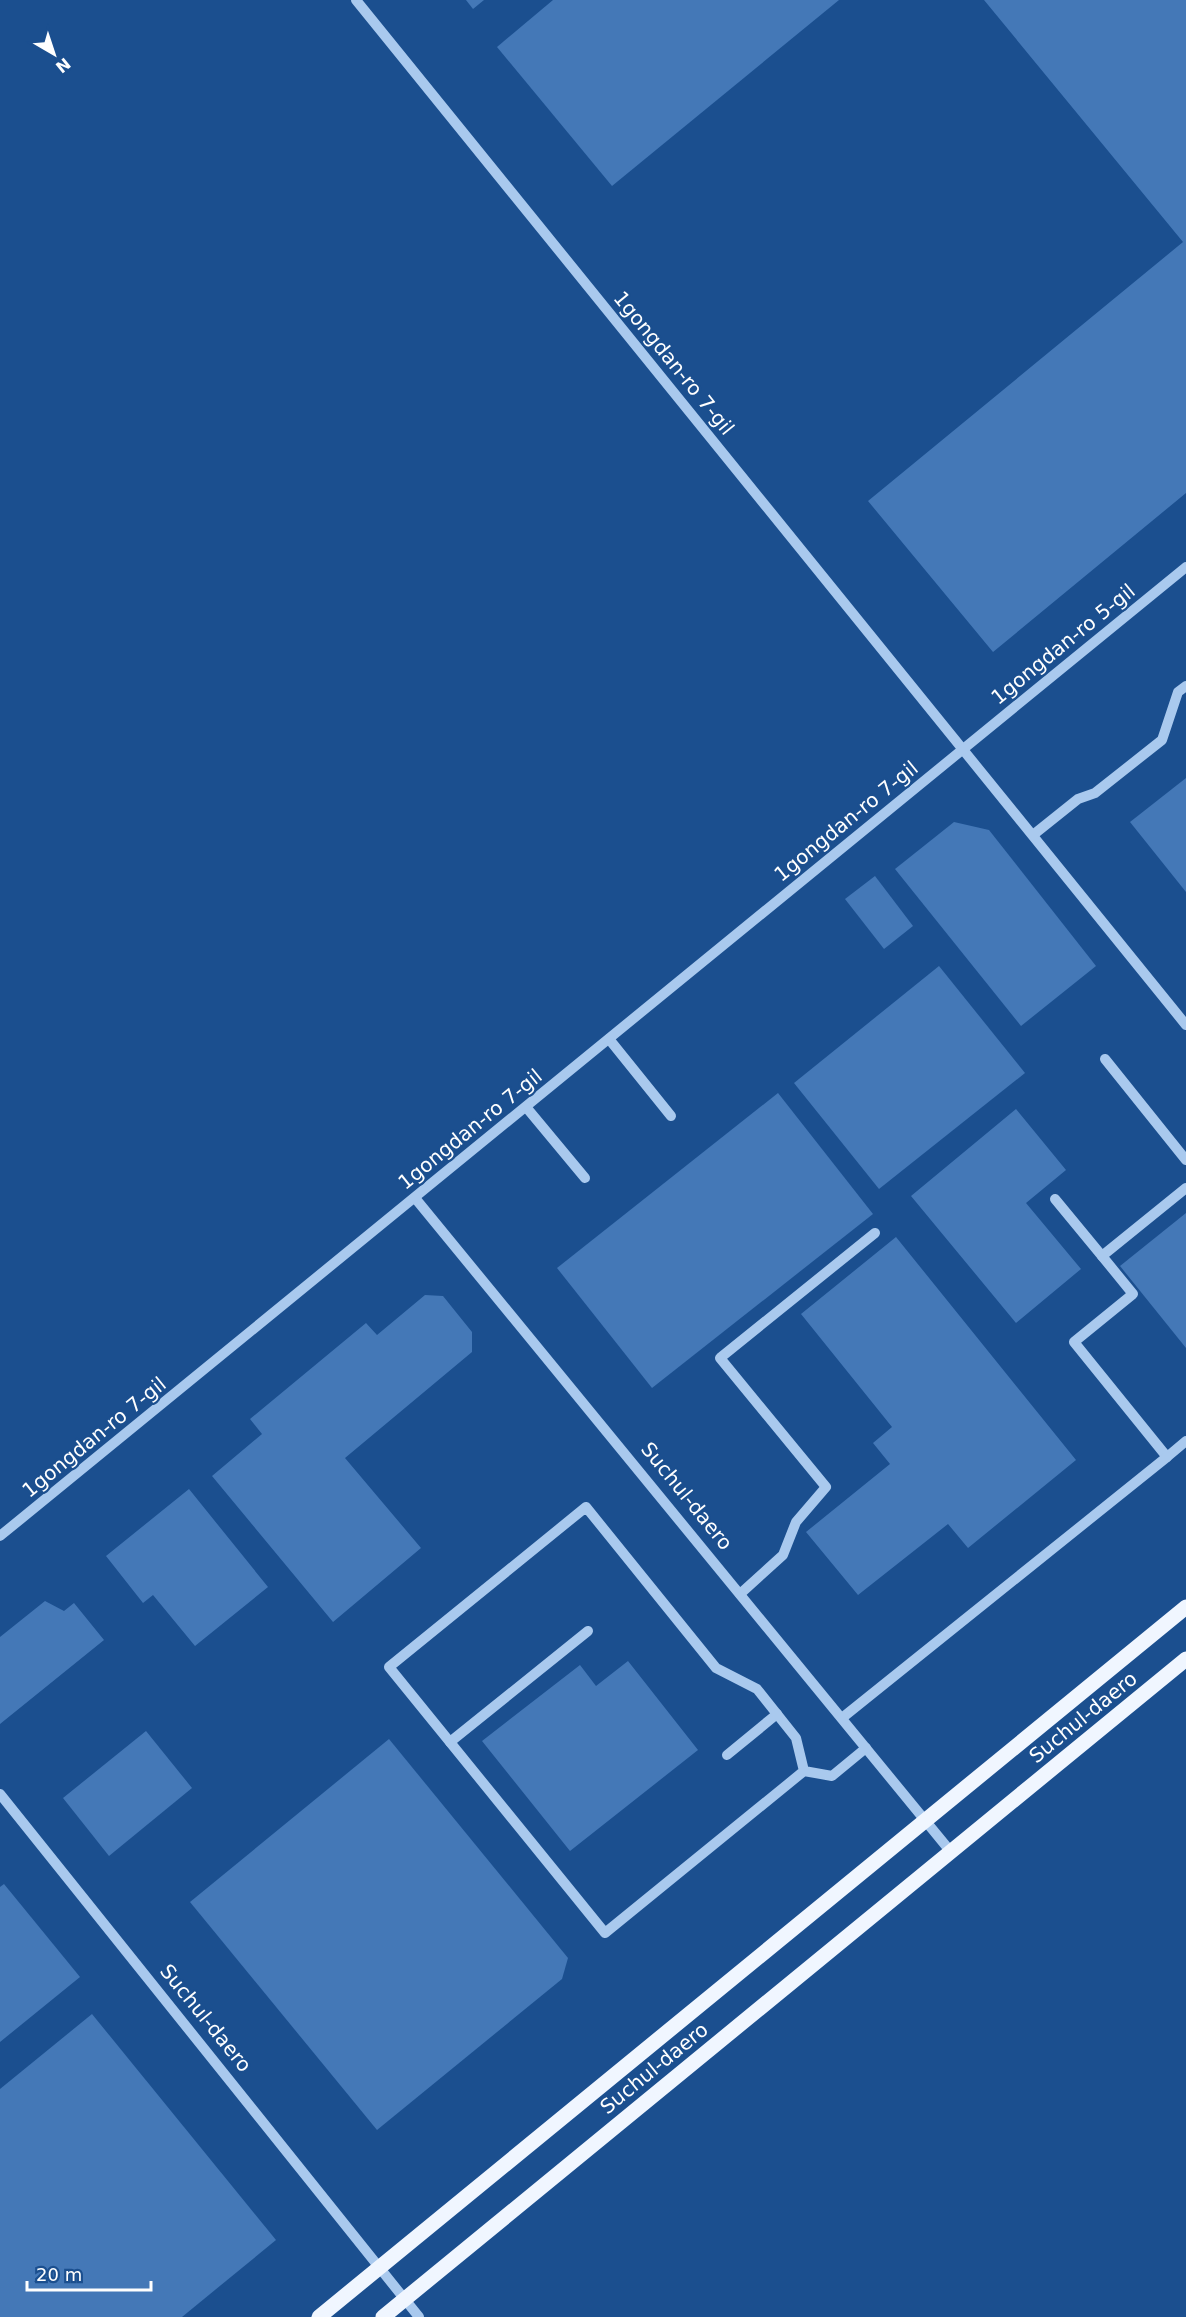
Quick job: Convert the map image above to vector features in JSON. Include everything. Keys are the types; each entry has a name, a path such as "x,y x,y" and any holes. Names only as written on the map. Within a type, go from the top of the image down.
{"main road":[{"name":"Suchul-daero","path":"320,2317 1186,1607"},
{"name":"Suchul-daero","path":"383,2317 1186,1659"}],"street":[{"name":"1gongdan-ro 7-gil","path":"356,0 1186,1025"},
{"name":"1gongdan-ro 5-gil","path":"963,749 1186,567"},
{"path":"1033,836 1078,799 1095,793 1162,740 1178,692 1186,686"},
{"name":"1gongdan-ro 7-gil","path":"0,1536 963,749"},
{"path":"609,1039 671,1116"},
{"path":"1105,1059 1186,1160"},
{"path":"526,1107 585,1178"},
{"path":"1102,1256 1186,1188"},
{"name":"Suchul-daero","path":"415,1198 951,1852"},
{"path":"1055,1199 1132,1294 1074,1342 1167,1456"},
{"path":"740,1594 783,1555 796,1522 826,1487 720,1358 875,1233"},
{"path":"842,1718 1186,1441"},
{"path":"804,1771 796,1738 757,1689 716,1668 586,1507 389,1668 605,1933 804,1771 832,1776 866,1748"},
{"path":"450,1742 588,1631"},
{"path":"727,1755 777,1714"},
{"name":"Suchul-daero","path":"0,1794 379,2268"},
{"path":"379,2268 419,2317"}],"building":[{"path":"466,0 484,0 473,9"},
{"path":"553,0 839,0 612,186 497,47"},
{"path":"984,0 1186,0 1186,493 993,652 868,501 1183,242"},
{"path":"1186,778 1186,892 1130,822"},
{"path":"954,822 989,830 1096,966 1021,1026 895,869"},
{"path":"875,876 913,926 884,949 845,899"},
{"path":"939,966 1025,1073 879,1189 794,1083"},
{"path":"778,1093 873,1214 652,1388 557,1268"},
{"path":"1016,1109 1066,1170 1026,1203 1081,1269 1016,1323 911,1196"},
{"path":"1186,1213 1186,1348 1120,1266"},
{"path":"896,1237 1076,1460 968,1548 948,1524 858,1595 806,1532 890,1464 873,1443 892,1427 801,1314"},
{"path":"425,1295 443,1296 472,1332 472,1352 345,1458 421,1548 333,1622 212,1476 262,1434 250,1419 366,1323 377,1335"},
{"path":"189,1489 268,1587 195,1646 153,1595 143,1603 106,1556"},
{"path":"45,1601 64,1611 74,1603 104,1640 0,1724 0,1637"},
{"path":"628,1661 698,1750 570,1851 482,1741 580,1665 596,1686"},
{"path":"146,1731 192,1788 109,1856 63,1798"},
{"path":"389,1739 568,1958 562,1979 377,2130 190,1902"},
{"path":"4,1884 80,1977 0,2042 0,1887"},
{"path":"92,2014 276,2240 182,2317 0,2317 0,2089"}]}
